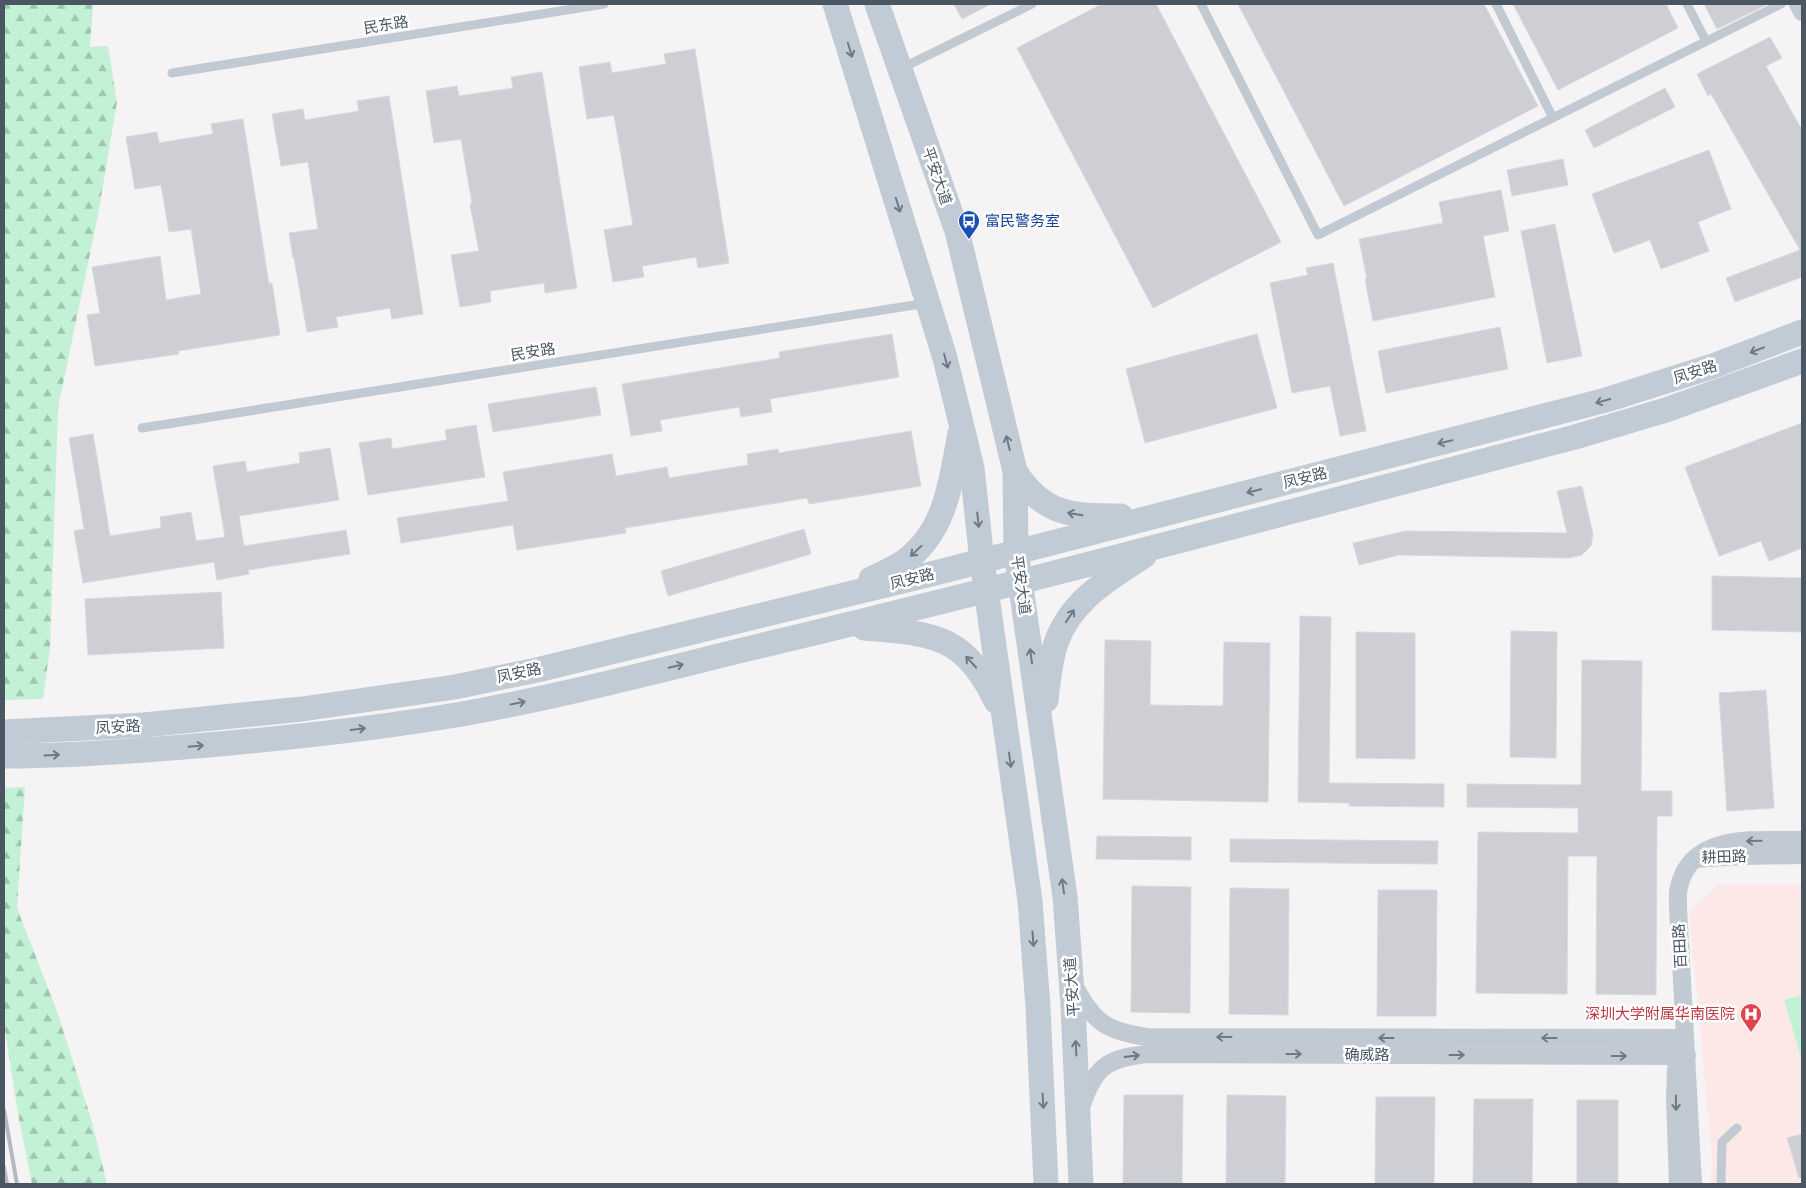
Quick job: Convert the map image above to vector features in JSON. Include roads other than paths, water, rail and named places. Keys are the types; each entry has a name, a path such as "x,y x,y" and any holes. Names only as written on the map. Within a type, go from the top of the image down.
{"street":[{"path":"835,4 945,358 972,468 986,591 1030,901 1038,1007 1046,1184"},
{"name":"平安大道","path":"877,4 957,231 1015,471 1016,552 1065,897 1072,981 1081,1184"},
{"path":"1798,4 1802,12"},
{"name":"凤安路","path":"4,732 144,725 302,709 455,687 538,670 982,561 1606,400 1713,366 1800,332"},
{"name":"凤安路","path":"4,756 148,750 304,736 386,726 544,698 986,591 1576,437 1666,410 1802,361"},
{"path":"836,597 904,562 926,541 937,524 945,505 962,426"},
{"path":"1015,471 1030,492 1051,507 1064,512 1090,516 1159,516"},
{"path":"1041,729 1052,658 1061,630 1069,616 1087,595 1160,546"},
{"path":"842,626 917,633 930,636 948,644 965,655 975,665 989,687 1004,719"},
{"name":"耕田路","path":"1695,859 1706,850 1722,843 1802,840"},
{"name":"耕田路","path":"1695,859 1802,855"},
{"name":"百田路","path":"1678,1184 1675,1099 1685,1038 1678,897 1685,871 1695,859"},
{"name":"确威路","path":"1072,981 1085,1006 1101,1022 1121,1033 1147,1037 1685,1038"},
{"name":"确威路","path":"1079,1113 1088,1086 1102,1068 1123,1057 1148,1054 1682,1056"},
{"name":"百田路","path":"1682,1056 1693,1184"}],"lane":[{"name":"民东路","path":"172,73 604,4"},
{"path":"900,70 1032,4"},
{"path":"1201,4 1318,235 1781,4"},
{"path":"1496,4 1553,118"},
{"path":"1688,4 1706,41"},
{"name":"民安路","path":"142,428 928,302"},
{"path":"1722,1184 1722,1142 1736,1128"}],"railway":[{"path":"4,1110 17,1184"},
{"path":"4,1167 7,1184"}],"place":[{"name":"富民警务室","path":"969,240"},
{"name":"深圳大学附属华南医院","path":"1751,1033"}]}
